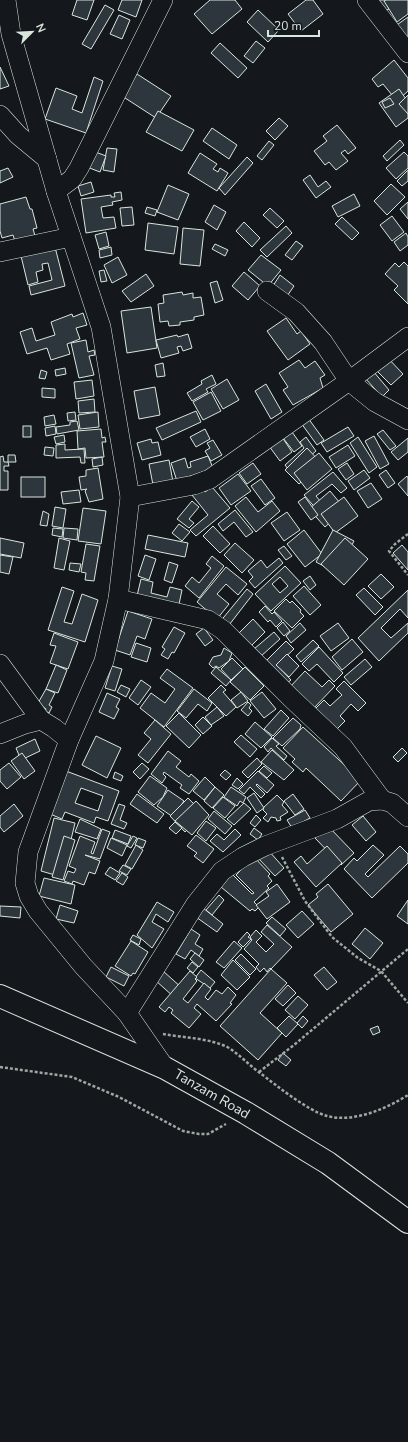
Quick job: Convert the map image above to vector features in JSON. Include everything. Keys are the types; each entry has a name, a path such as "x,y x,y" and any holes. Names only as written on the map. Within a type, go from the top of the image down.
{"highway":[{"name":"Tanzam Road","path":"0,996 165,1068 246,1113 328,1163 408,1222"}],"street":[{"path":"6,0 10,34 56,190 101,327 130,497 118,599 104,661 69,740 28,852 25,883 29,896 38,911 83,966 127,1014 165,1068"},
{"path":"56,190 72,179 79,168 163,0"},
{"path":"367,0 408,53"},
{"path":"0,115 18,135 47,159"},
{"path":"0,252 71,237"},
{"path":"267,291 296,312 323,342 349,381 375,402 408,420"},
{"path":"130,497 203,482 349,381 408,337"},
{"path":"118,599 208,620 223,630 291,698 344,748 382,800"},
{"path":"0,664 41,720 69,740"},
{"path":"0,734 25,724 41,720"},
{"path":"127,1014 195,905 222,872 243,856 337,819 369,801 382,800 392,803 408,817"}],"path":[{"path":"408,534 389,551 408,575"},
{"path":"274,843 305,901 332,937 358,958 381,971 408,1003"},
{"path":"259,1072 294,1045 408,949"},
{"path":"139,1030 216,1043 239,1055 259,1072 310,1107 326,1116 342,1119 374,1112 408,1095"},
{"path":"0,1067 72,1077 119,1097 183,1131 199,1134 208,1134 246,1113"}],"building":[{"path":"77,0 94,0 87,20 72,15"},
{"path":"122,0 142,0 136,17 118,10"},
{"path":"210,0 235,0 242,9 212,34 194,14"},
{"path":"306,0 313,0 323,14 301,31 288,14"},
{"path":"378,0 386,0 389,9 383,12"},
{"path":"408,0 408,14 397,22 384,1"},
{"path":"105,5 114,10 91,49 82,44"},
{"path":"258,10 279,30 268,42 247,22"},
{"path":"119,15 130,20 122,39 110,34"},
{"path":"408,17 408,45 394,27"},
{"path":"256,41 265,48 253,63 244,56"},
{"path":"220,43 247,68 238,78 211,53"},
{"path":"394,60 408,78 408,91 397,101 383,84 378,87 372,79"},
{"path":"0,67 9,86 0,89"},
{"path":"137,74 171,96 156,118 122,96"},
{"path":"94,77 103,81 86,133 45,119 56,88 77,96 72,109 82,113"},
{"path":"399,89 408,102 408,118 396,127 379,103"},
{"path":"408,95 408,114 399,104"},
{"path":"390,98 394,104 385,108 382,102"},
{"path":"158,111 194,130 182,151 146,132"},
{"path":"279,118 288,126 275,140 266,131"},
{"path":"337,125 356,148 348,154 345,150 341,153 348,161 336,170 329,162 325,165 314,151 327,141 323,136"},
{"path":"212,128 237,145 229,159 203,141"},
{"path":"400,140 404,145 387,161 383,156"},
{"path":"269,141 274,145 262,160 257,156"},
{"path":"107,148 117,149 114,172 103,170"},
{"path":"93,151 106,156 100,172 87,167"},
{"path":"404,152 408,156 408,168 396,179 386,168"},
{"path":"200,153 217,164 213,169 218,172 220,168 228,173 217,191 188,173"},
{"path":"247,157 253,163 225,195 219,188"},
{"path":"8,168 13,177 0,183 0,171"},
{"path":"408,170 408,181 402,186 397,181"},
{"path":"310,175 318,187 326,181 331,187 316,198 303,180"},
{"path":"91,182 94,192 81,196 78,186"},
{"path":"391,184 405,197 387,215 374,201"},
{"path":"168,185 189,194 178,220 157,212"},
{"path":"121,192 122,200 112,202 113,205 101,207 103,218 114,217 116,228 86,233 81,199 111,195 111,197 115,197 114,193"},
{"path":"354,194 360,206 338,217 332,206"},
{"path":"26,197 30,209 32,209 37,228 33,229 36,239 16,245 13,235 2,238 0,231 0,204"},
{"path":"408,202 408,219 400,209"},
{"path":"214,205 226,212 217,230 205,222"},
{"path":"132,207 134,225 122,226 120,208"},
{"path":"147,207 157,210 155,216 145,213"},
{"path":"270,208 284,221 277,228 263,215"},
{"path":"392,216 404,232 392,241 380,225"},
{"path":"342,217 359,233 352,240 335,224"},
{"path":"244,222 260,238 252,247 236,231"},
{"path":"148,223 178,227 174,254 145,250"},
{"path":"286,226 292,233 267,257 260,250"},
{"path":"183,228 204,230 200,266 180,264"},
{"path":"106,232 109,246 99,249 95,235"},
{"path":"406,233 408,237 408,245 400,251 394,242"},
{"path":"296,241 303,246 292,260 285,255"},
{"path":"215,244 228,250 225,256 212,249"},
{"path":"55,247 65,286 31,295 29,286 52,280 48,263 42,264 43,270 36,272 38,282 28,285 21,256"},
{"path":"111,247 112,255 100,258 99,250"},
{"path":"261,255 281,270 268,286 248,270"},
{"path":"118,257 127,275 112,283 104,265"},
{"path":"404,262 408,266 408,304 394,290 398,286 385,274 395,263 399,267"},
{"path":"104,270 107,281 101,282 99,271"},
{"path":"244,272 260,286 248,300 232,286"},
{"path":"146,274 154,286 131,302 122,291"},
{"path":"280,275 294,286 285,299 271,289"},
{"path":"217,281 223,300 215,303 210,283"},
{"path":"182,292 183,295 193,293 193,298 201,297 204,315 194,317 194,320 180,322 180,325 169,326 168,321 160,322 158,304 164,303 163,295"},
{"path":"151,307 157,348 127,353 121,311"},
{"path":"83,313 87,325 76,328 80,339 67,344 70,354 51,360 47,348 27,354 20,332 32,328 36,341 55,335 51,322 72,314 73,317"},
{"path":"286,318 297,334 301,331 310,344 288,360 267,331"},
{"path":"188,334 192,348 183,351 181,346 177,347 179,353 161,358 156,340"},
{"path":"86,340 88,352 94,350 95,355 89,356 94,375 79,378 71,343"},
{"path":"386,356 403,374 391,385 374,368"},
{"path":"299,360 305,368 315,361 325,375 320,378 323,388 293,405 283,390 288,387 279,373"},
{"path":"163,363 165,376 157,377 155,365"},
{"path":"65,368 66,374 56,376 55,370"},
{"path":"41,370 47,372 45,379 39,378"},
{"path":"373,371 389,390 382,397 365,378"},
{"path":"212,375 216,384 206,389 208,392 192,401 187,393 202,384 201,381"},
{"path":"227,379 239,400 223,409 211,389"},
{"path":"92,380 94,396 76,399 74,382"},
{"path":"266,384 282,412 271,419 255,391"},
{"path":"155,387 160,415 139,419 134,391"},
{"path":"42,388 55,389 55,398 42,397"},
{"path":"211,392 221,411 203,420 193,402"},
{"path":"94,399 95,412 79,413 78,401"},
{"path":"196,411 201,422 162,440 156,428"},
{"path":"75,412 76,420 68,421 67,413"},
{"path":"98,412 99,427 80,429 78,415"},
{"path":"54,415 56,424 45,426 44,417"},
{"path":"308,418 324,440 317,445 301,423"},
{"path":"77,421 79,430 57,434 56,427 70,425 70,422"},
{"path":"23,426 31,426 31,437 23,437"},
{"path":"55,426 56,434 46,436 45,428"},
{"path":"348,427 354,436 327,452 321,443"},
{"path":"101,429 102,438 105,437 106,442 102,442 104,457 86,458 85,448 78,449 77,431"},
{"path":"205,429 210,439 196,447 190,437"},
{"path":"383,430 396,446 390,450 377,434"},
{"path":"292,432 302,446 294,452 283,438"},
{"path":"64,435 65,442 56,444 54,437"},
{"path":"374,436 389,464 380,469 365,441"},
{"path":"282,437 292,452 280,461 269,446"},
{"path":"306,437 316,451 291,473 285,465 304,448 300,442"},
{"path":"358,437 377,467 369,473 350,443"},
{"path":"408,438 408,452 398,460 391,452"},
{"path":"151,439 152,443 158,442 161,455 142,460 137,443"},
{"path":"213,440 222,455 211,461 205,451 210,448 207,443"},
{"path":"65,444 65,450 84,449 85,463 81,463 80,457 56,458 56,445"},
{"path":"348,445 355,456 336,468 329,457"},
{"path":"45,447 54,448 53,456 44,455"},
{"path":"307,448 321,463 299,484 285,470"},
{"path":"319,453 332,469 307,490 294,473"},
{"path":"8,455 15,455 16,462 8,462"},
{"path":"3,456 4,462 8,462 9,466 4,466 4,471 8,471 8,490 0,490 0,457"},
{"path":"208,456 213,468 177,481 171,463 185,458 188,468 191,467 190,462"},
{"path":"102,457 103,465 93,467 92,459"},
{"path":"169,460 173,482 153,485 149,464"},
{"path":"253,463 261,474 247,484 239,473"},
{"path":"347,463 354,474 346,480 338,469"},
{"path":"98,468 103,499 89,502 85,491 87,489 81,490 79,477 86,476 86,470"},
{"path":"364,470 370,478 354,490 348,481"},
{"path":"386,470 395,483 388,488 379,475"},
{"path":"333,472 347,488 341,493 332,484 316,496 326,508 320,513 304,495"},
{"path":"238,474 251,491 231,505 219,488"},
{"path":"407,476 408,478 408,496 398,484"},
{"path":"21,477 45,477 45,497 21,497"},
{"path":"261,479 275,498 265,505 251,486"},
{"path":"371,483 382,499 368,508 357,491"},
{"path":"212,487 230,508 196,536 190,530 208,515 192,495 201,488 205,492"},
{"path":"79,490 81,502 63,504 61,492"},
{"path":"330,491 345,509 325,527 309,509"},
{"path":"246,497 258,512 272,501 280,511 256,532 235,506"},
{"path":"305,497 318,515 311,520 298,502"},
{"path":"344,497 358,516 335,533 321,514"},
{"path":"192,501 199,507 189,519 194,523 189,528 177,519"},
{"path":"55,507 66,509 63,528 52,526"},
{"path":"83,508 106,511 101,544 78,541"},
{"path":"235,510 253,532 246,537 234,522 223,531 218,524"},
{"path":"43,511 49,514 47,526 40,525"},
{"path":"287,512 300,530 284,541 271,523"},
{"path":"179,524 190,532 182,541 172,533"},
{"path":"213,526 230,544 220,553 203,536"},
{"path":"53,528 63,529 62,537 52,535"},
{"path":"64,528 78,529 77,540 63,538"},
{"path":"304,530 322,554 305,567 287,544"},
{"path":"333,530 354,541 337,573 316,562"},
{"path":"148,535 188,543 185,557 145,549"},
{"path":"0,538 24,543 21,558 0,554"},
{"path":"59,538 70,541 64,570 54,568"},
{"path":"345,538 368,559 344,585 321,564"},
{"path":"235,543 254,560 242,573 224,555"},
{"path":"86,544 100,546 94,581 85,580 86,573 81,572"},
{"path":"402,545 408,552 408,570 393,553"},
{"path":"284,546 292,556 286,560 278,550"},
{"path":"0,555 13,557 9,574 0,572"},
{"path":"145,555 156,559 149,580 138,576"},
{"path":"212,556 224,566 199,598 185,586 192,577 199,583 211,568 206,564"},
{"path":"279,558 283,563 255,588 249,581 253,577 248,571 261,560 267,568"},
{"path":"169,562 178,565 172,583 164,580"},
{"path":"70,563 81,564 79,572 69,570"},
{"path":"285,566 301,583 271,611 255,594","holes":["280,577 288,586 280,593 272,584"]},
{"path":"226,567 247,584 238,595 226,584 217,594 229,604 217,619 197,602"},
{"path":"381,574 394,587 381,599 368,586"},
{"path":"310,576 316,585 310,590 303,581"},
{"path":"141,579 153,582 151,593 167,597 170,587 182,590 178,609 136,600"},
{"path":"304,586 321,605 310,615 293,596"},
{"path":"62,587 74,591 64,622 72,624 82,594 98,600 85,642 48,630"},
{"path":"364,588 383,607 375,615 356,595"},
{"path":"247,589 253,594 226,629 219,623"},
{"path":"408,590 408,618 400,609 381,628 391,638 408,623 408,633 379,661 358,638"},
{"path":"286,599 290,603 292,601 301,610 300,612 304,616 292,628 274,611"},
{"path":"265,606 272,614 274,612 282,621 276,627 270,620 268,622 259,612"},
{"path":"128,611 152,619 145,639 137,636 130,655 115,650"},
{"path":"253,619 265,632 249,648 237,635"},
{"path":"283,622 290,631 284,636 277,628"},
{"path":"300,623 306,630 291,643 286,636"},
{"path":"338,623 349,638 331,651 320,636"},
{"path":"174,627 185,633 174,653 172,652 168,659 161,655 165,649 162,647"},
{"path":"204,628 213,640 205,646 196,634"},
{"path":"274,632 280,639 260,657 254,649"},
{"path":"54,633 78,642 68,669 50,663 56,646 50,645"},
{"path":"352,639 363,652 342,670 332,657"},
{"path":"313,640 319,646 301,662 296,656"},
{"path":"286,641 294,649 277,665 291,680 286,684 262,665"},
{"path":"136,643 151,648 147,662 131,657"},
{"path":"319,647 343,673 334,682 317,664 309,671 302,664"},
{"path":"224,648 232,653 229,661 219,668 216,666 213,668 209,664 213,657 221,655"},
{"path":"287,654 299,666 289,677 276,665"},
{"path":"232,658 243,669 231,680 221,669"},
{"path":"365,659 372,667 351,685 344,677"},
{"path":"56,665 67,670 58,693 46,689"},
{"path":"112,666 122,669 115,691 105,688"},
{"path":"216,667 231,680 226,686 211,673"},
{"path":"245,667 264,686 250,700 230,682"},
{"path":"167,669 193,688 164,727 140,708 151,693 165,703 175,689 160,678"},
{"path":"305,671 322,687 329,680 335,686 312,710 289,688"},
{"path":"141,680 151,687 138,705 129,698"},
{"path":"344,681 366,703 358,711 351,704 340,716 345,721 332,734 311,713 324,700 330,706 342,695 336,689"},
{"path":"121,685 130,689 126,697 117,692"},
{"path":"221,685 226,690 223,692 236,707 226,716 208,698"},
{"path":"46,689 55,693 49,705 52,707 49,713 45,711 46,709 38,703"},
{"path":"194,689 212,703 207,711 198,704 186,718 177,711"},
{"path":"241,692 248,701 237,708 231,700"},
{"path":"262,692 276,709 264,718 250,701"},
{"path":"107,693 120,699 116,707 119,709 114,719 99,712"},
{"path":"248,702 251,705 249,708 252,711 248,716 241,710"},
{"path":"217,707 224,716 211,725 205,717"},
{"path":"281,710 289,718 273,736 264,729"},
{"path":"179,713 201,735 189,748 166,726"},
{"path":"203,717 212,726 203,734 195,725"},
{"path":"293,718 301,725 300,729 282,746 273,738"},
{"path":"155,720 171,734 148,763 138,755 151,739 144,733"},
{"path":"255,722 272,737 261,748 245,734"},
{"path":"303,727 361,780 341,801 306,768 303,772 292,762 295,759 283,748"},
{"path":"241,735 257,749 250,757 234,742"},
{"path":"96,736 121,748 107,778 82,765"},
{"path":"272,738 279,744 276,746 287,756 284,760 271,748 268,752 264,747"},
{"path":"35,739 40,751 21,760 16,748"},
{"path":"402,748 407,753 398,762 393,757"},
{"path":"272,750 294,770 284,780 261,762"},
{"path":"168,751 181,761 176,767 189,777 191,774 199,781 189,794 180,788 182,785 164,772 163,774 166,777 162,783 151,774"},
{"path":"22,753 35,771 24,779 11,761"},
{"path":"257,758 262,764 248,778 242,772"},
{"path":"9,763 21,777 7,789 0,781 0,770"},
{"path":"142,763 149,769 140,779 133,772"},
{"path":"264,766 272,773 267,778 259,771"},
{"path":"225,770 231,775 226,780 220,775"},
{"path":"66,771 119,791 108,821 96,817 94,823 65,812 62,819 50,814","holes":["81,788 103,796 98,811 75,803"]},
{"path":"258,771 274,785 267,793 257,784 256,785 265,794 261,798 250,787 244,794 239,790"},
{"path":"115,772 123,776 121,781 113,778"},
{"path":"150,776 167,788 163,797 154,805 138,792"},
{"path":"205,777 215,787 204,800 193,791"},
{"path":"237,778 243,784 238,789 232,785"},
{"path":"215,787 224,795 212,808 204,801"},
{"path":"231,787 246,797 243,803 240,801 237,806 224,797"},
{"path":"168,790 184,801 173,817 157,806"},
{"path":"254,793 264,808 257,813 247,798"},
{"path":"137,794 164,814 157,823 130,804"},
{"path":"293,794 304,809 295,815 284,801"},
{"path":"277,795 284,802 282,805 288,812 280,817 281,820 277,821 276,818 271,817 268,822 263,818 267,814 263,810 264,807"},
{"path":"223,797 235,806 225,818 213,808"},
{"path":"188,798 204,814 185,832 170,816"},
{"path":"196,801 209,815 192,835 175,821"},
{"path":"244,803 251,809 234,825 227,819"},
{"path":"14,804 23,816 4,832 0,827 0,816"},
{"path":"119,804 125,806 120,820 127,823 124,829 111,824"},
{"path":"305,810 310,818 292,828 287,820"},
{"path":"214,811 232,826 225,834 208,819"},
{"path":"256,815 261,820 255,827 250,823"},
{"path":"363,816 376,832 366,841 352,825"},
{"path":"54,818 75,823 62,877 41,871"},
{"path":"80,819 101,829 97,839 75,832"},
{"path":"206,821 216,828 206,841 197,833"},
{"path":"175,822 182,828 176,834 169,828"},
{"path":"328,826 354,853 341,865 315,838"},
{"path":"254,828 262,834 258,840 250,834"},
{"path":"102,829 110,832 100,859 85,855 100,861 95,874 89,872 84,885 73,881 72,884 64,881 68,871 74,873 76,869 69,866 80,836 95,842 91,853 93,854"},
{"path":"235,829 241,835 223,852 210,841 217,834 224,840"},
{"path":"115,830 131,836 128,844 112,838"},
{"path":"196,835 214,849 203,863 194,856 197,853 187,846"},
{"path":"64,836 75,840 63,880 52,877"},
{"path":"133,836 137,838 131,848 127,846"},
{"path":"111,838 127,845 122,856 107,848"},
{"path":"138,838 146,841 143,848 135,845"},
{"path":"136,845 143,850 132,869 125,865"},
{"path":"373,845 384,855 365,874 368,877 400,846 408,854 408,863 372,898 344,869 354,858 357,861"},
{"path":"327,846 342,863 316,887 294,862 301,856 307,864"},
{"path":"268,850 284,868 275,876 259,859"},
{"path":"254,857 270,874 268,876 272,881 267,886 269,888 254,902 259,907 255,911 252,909 250,911 221,887 228,870 252,894 254,893 236,875"},
{"path":"123,865 131,869 127,875 119,871"},
{"path":"110,867 120,873 115,880 105,874"},
{"path":"122,873 128,877 123,885 116,881"},
{"path":"44,878 75,885 71,904 39,896"},
{"path":"277,884 290,902 267,919 256,905 269,896 266,892"},
{"path":"328,884 353,914 331,932 308,905 318,897 316,894"},
{"path":"219,895 224,900 212,915 206,910"},
{"path":"408,900 408,924 397,916"},
{"path":"157,902 174,912 168,922 156,914 152,922 164,929 152,948 137,935"},
{"path":"60,905 78,911 74,923 56,919"},
{"path":"0,906 21,907 20,918 0,916"},
{"path":"203,908 223,924 217,932 196,917"},
{"path":"302,911 314,924 298,938 286,925"},
{"path":"272,917 286,929 280,936 266,923"},
{"path":"267,925 292,947 271,969 270,968 267,972 264,968 260,972 256,967 259,964 244,949 252,940 250,937 256,930 262,936 256,942 266,952 274,944 261,932"},
{"path":"365,928 383,943 370,959 352,944"},
{"path":"191,929 200,935 195,944 203,949 199,956 191,950 185,959 176,954"},
{"path":"247,932 250,935 248,937 251,939 243,947 238,942"},
{"path":"133,935 141,939 139,945 130,940"},
{"path":"131,941 148,952 135,974 133,973 131,976 115,966"},
{"path":"234,941 242,948 224,968 216,962"},
{"path":"195,953 204,960 199,967 190,959"},
{"path":"241,954 256,969 250,975 235,960"},
{"path":"233,960 250,977 237,990 221,975"},
{"path":"192,962 198,967 193,973 187,968"},
{"path":"111,967 129,976 124,986 106,977"},
{"path":"324,967 337,982 327,990 314,975"},
{"path":"271,969 287,983 260,1013 282,1033 258,1060 220,1026"},
{"path":"201,970 215,982 210,988 195,978"},
{"path":"163,971 182,988 174,997 155,980"},
{"path":"190,971 197,977 195,979 197,981 183,999 188,1003 204,983 211,989 205,997 208,1000 216,990 222,994 228,987 236,995 230,1003 232,1004 216,1021 197,1004 194,1008 201,1014 189,1028 171,1013 173,1010 169,1007 165,1012 159,1007"},
{"path":"288,985 296,993 283,1006 275,999"},
{"path":"298,996 308,1005 295,1019 285,1010"},
{"path":"289,1016 298,1024 286,1037 277,1028"},
{"path":"303,1016 308,1021 302,1028 297,1023"},
{"path":"378,1026 380,1032 373,1035 370,1029"},
{"path":"283,1053 291,1060 286,1066 278,1060"}]}
